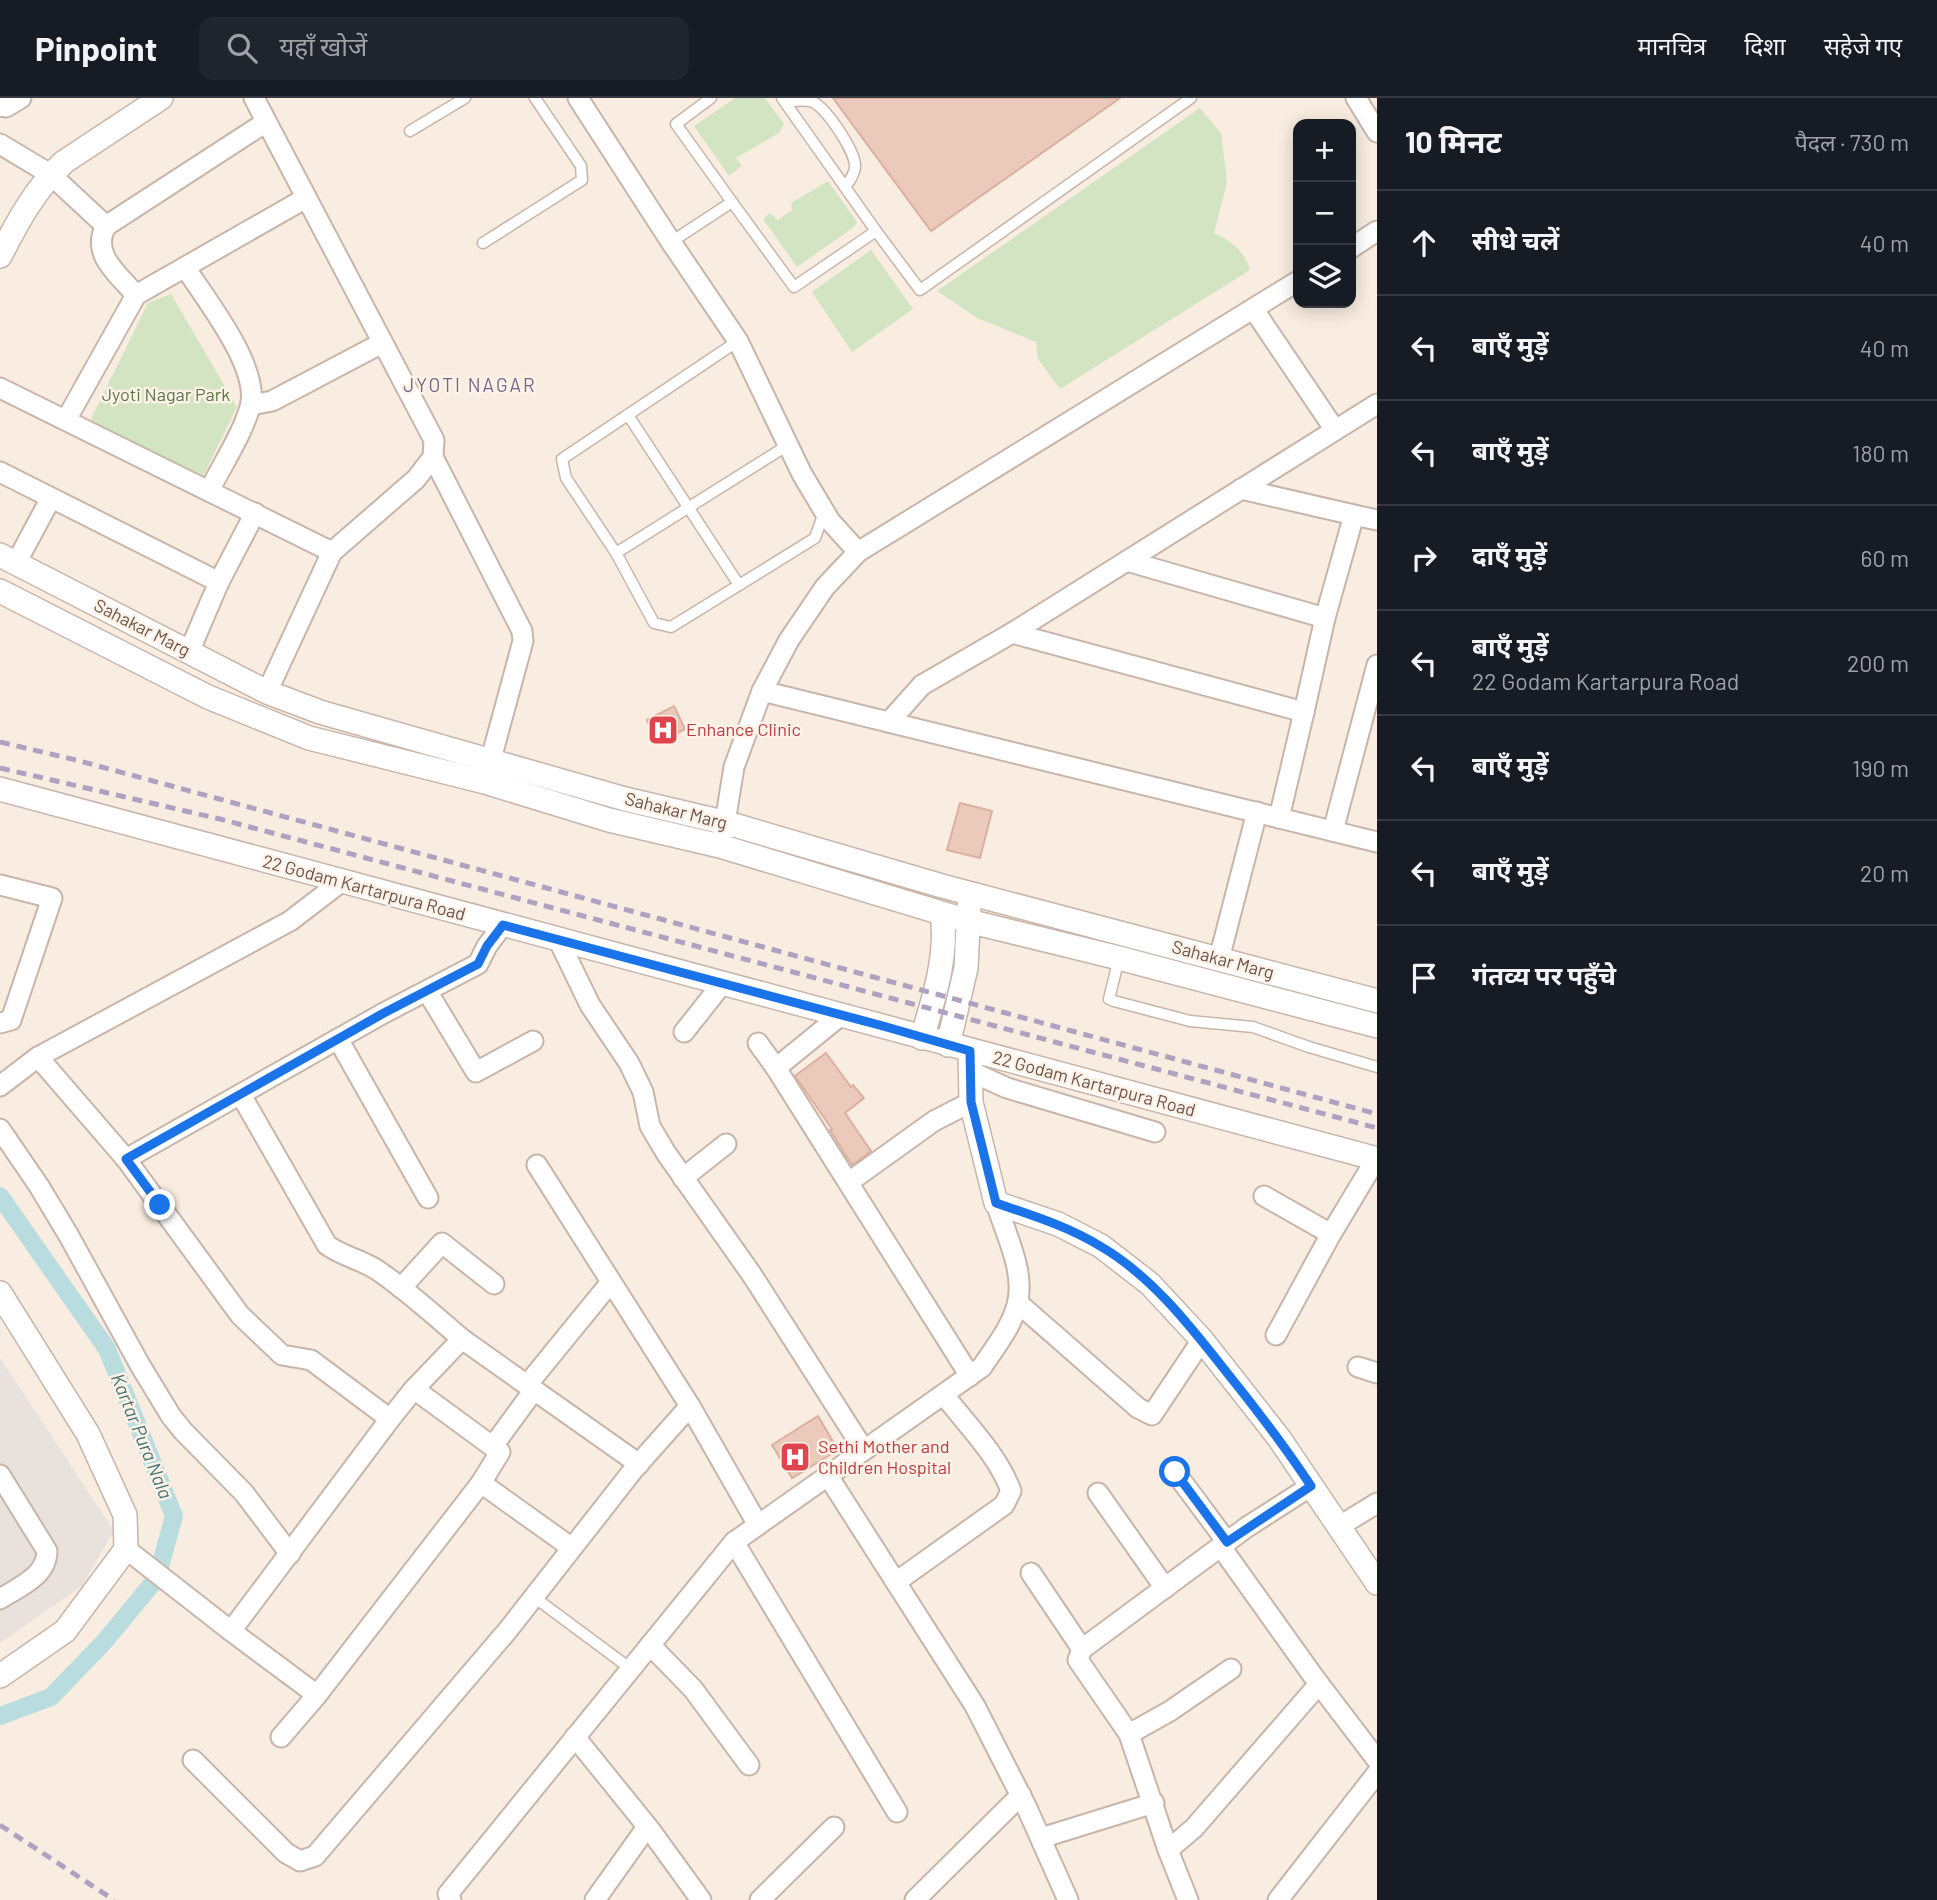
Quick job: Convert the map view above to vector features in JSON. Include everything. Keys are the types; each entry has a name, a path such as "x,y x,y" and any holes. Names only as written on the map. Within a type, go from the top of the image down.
{"street":[{"path":"0,106 6,107 21,98"},
{"path":"0,256 57,148 132,98"},
{"path":"0,226 15,200 44,171 64,162 161,98"},
{"path":"254,98 434,440 433,457 522,631 523,641 491,759"},
{"path":"578,98 738,341 802,474 826,514 858,552"},
{"path":"1356,98 1377,132"},
{"path":"136,295 106,261 101,247 101,234 106,226 266,122"},
{"path":"0,145 44,171 106,226"},
{"path":"66,420 136,295 306,198"},
{"path":"1356,245 1377,231"},
{"path":"185,267 241,355 249,377 251,405 209,491"},
{"path":"720,846 727,823 734,766 762,691 789,640 825,587 858,552 1293,284"},
{"path":"1254,310 1335,430"},
{"path":"251,405 272,401 382,342"},
{"path":"0,388 332,552"},
{"path":"889,722 922,685 1012,633 1377,404"},
{"path":"267,692 332,552 416,479 433,457"},
{"path":"0,472 219,582"},
{"path":"1241,489 1377,520"},
{"path":"8,559 51,498"},
{"path":"189,652 219,582 255,513"},
{"path":"1279,818 1325,618 1354,515"},
{"name":"Sahakar Marg","path":"8,559 267,692 320,712 625,799 727,823 970,893 1377,1001"},
{"path":"1126,561 1325,618"},
{"name":"Sahakar Marg","path":"0,592 208,697 309,738 485,782 609,820 720,846 968,922 1119,958 1377,1026"},
{"path":"1012,633 1304,712"},
{"path":"1333,831 1369,723 1377,666"},
{"path":"762,691 1377,842"},
{"name":"22 Godam Kartarpura Road","path":"0,789 948,1045 971,1062 1377,1159"},
{"path":"1219,959 1257,812"},
{"path":"0,1086 38,1056 290,921 341,882"},
{"path":"0,886 52,898 11,1020 0,1023"},
{"path":"948,1045 966,968 970,893"},
{"path":"922,1038 943,950 945,933 942,914"},
{"path":"126,1159 338,1039 478,964 487,946 503,925"},
{"path":"559,941 590,1005 629,1063 643,1092 650,1126 683,1178 752,1275 864,1450"},
{"path":"684,1032 722,984"},
{"path":"427,991 476,1072 533,1041"},
{"path":"776,1068 840,1016"},
{"path":"338,1039 428,1198"},
{"path":"758,1043 849,1182 970,1376"},
{"path":"38,1056 126,1159 240,1315 282,1355 311,1360 390,1419"},
{"path":"447,1898 734,1542 982,1367 1007,1329 1018,1303 1018,1273 996,1203 971,1102 971,1062"},
{"path":"971,1062 1007,1088 1155,1132"},
{"path":"241,1095 327,1245 337,1253 349,1255 379,1271 462,1339 639,1464"},
{"path":"849,1182 934,1121 971,1102"},
{"path":"0,1129 69,1236 171,1416 244,1493 290,1554"},
{"path":"683,1178 726,1144"},
{"path":"1276,1335 1331,1234 1377,1159"},
{"path":"537,1165 690,1406 758,1525"},
{"path":"1264,1196 1331,1234"},
{"path":"996,1203 1058,1224 1101,1246 1150,1284 1202,1340 1279,1438 1377,1583"},
{"path":"401,1288 442,1243 494,1284"},
{"path":"493,1446 531,1388 611,1282"},
{"path":"0,1293 88,1434 125,1515 132,1552 317,1695"},
{"path":"1018,1303 1138,1408 1152,1415 1202,1340"},
{"path":"231,1631 390,1419 414,1389 462,1339"},
{"path":"281,1737 317,1695 481,1483 500,1452 414,1389"},
{"path":"896,1582 1004,1505 1011,1490 996,1462 944,1395"},
{"path":"192,1760 286,1853 300,1861 316,1856 534,1597 639,1464 690,1406"},
{"path":"1175,1472 1319,1684 1377,1760"},
{"path":"0,1475 47,1551 47,1561 40,1573 0,1599"},
{"path":"828,1476 975,1706 1021,1795 1068,1900"},
{"path":"481,1483 572,1548"},
{"path":"1188,1900 1168,1850 1129,1734 1078,1660 1082,1649 1224,1544 1311,1486"},
{"path":"1098,1493 1165,1588"},
{"path":"1338,1527 1377,1503"},
{"path":"734,1542 897,1812"},
{"path":"0,1676 65,1631 132,1552"},
{"path":"1031,1573 1082,1649"},
{"path":"650,1645 693,1689 749,1765"},
{"path":"1129,1734 1170,1711 1231,1669"},
{"path":"1168,1850 1194,1828 1319,1684"},
{"path":"575,1737 701,1900"},
{"path":"1278,1900 1377,1773"},
{"path":"915,1900 1021,1795"},
{"path":"1041,1838 1153,1803"},
{"path":"595,1900 647,1827"},
{"path":"760,1900 834,1827"}],"lane":[{"path":"410,131 465,98"},
{"path":"483,243 582,180 581,166 535,98"},
{"path":"710,98 677,124 794,287 876,231"},
{"path":"784,100 920,290 1191,98"},
{"path":"784,100 810,101 821,107 851,148 855,165 851,180 845,187"},
{"path":"671,242 732,202"},
{"path":"738,341 562,459 566,478 616,553 654,623 671,627 815,538 826,514"},
{"path":"628,415 739,585"},
{"path":"616,553 788,445"},
{"path":"1119,958 1109,999 1190,1021 1252,1027 1377,1067"},
{"path":"534,1597 631,1669"}],"shaded area":[{"path":"0,1358 114,1531 82,1586 0,1643"}],"green space":[{"path":"735,98 765,98 784,124 779,133 736,158 742,166 729,176 694,126"},
{"path":"1200,108 1221,133 1227,182 1214,233 1236,247 1245,257 1250,270 1060,389 1038,359 1036,342 977,318 937,291"},
{"path":"828,181 857,222 854,227 797,267 763,219 770,213 778,220 792,210 791,203"},
{"path":"871,250 913,309 852,352 812,292"},
{"name":"Jyoti Nagar Park","path":"171,294 237,407 203,476 90,421 148,303"}],"building":[{"path":"833,98 1120,98 931,231"},
{"path":"674,706 685,729 658,743 647,720"},
{"path":"960,803 992,811 980,858 947,850"},
{"path":"826,1053 851,1087 853,1085 864,1098 845,1113 871,1151 852,1165 830,1130 832,1129 795,1076"},
{"path":"818,1416 838,1450 792,1478 772,1445"}],"waterway":[{"name":"Kartar Pura Nala","path":"0,1196 107,1349 174,1516 157,1578 104,1642 51,1697 0,1716"}],"railway":[{"path":"0,742 76,760 1377,1114"},
{"path":"0,768 220,819 1377,1128"},
{"path":"0,1825 114,1900"}],"place":[{"name":"Enhance Clinic","path":"663,730"},
{"name":"Sethi Mother and Children Hospital","path":"795,1457"}],"district":[{"name":"JYOTI NAGAR","path":"470,385"}],"route":[{"path":"160,1205 126,1159 382,1014 478,964 487,946 503,925 970,1051 971,1102 996,1203 1058,1224 1101,1246 1150,1284 1202,1340 1279,1438 1311,1486 1227,1542 1175,1472"}]}
